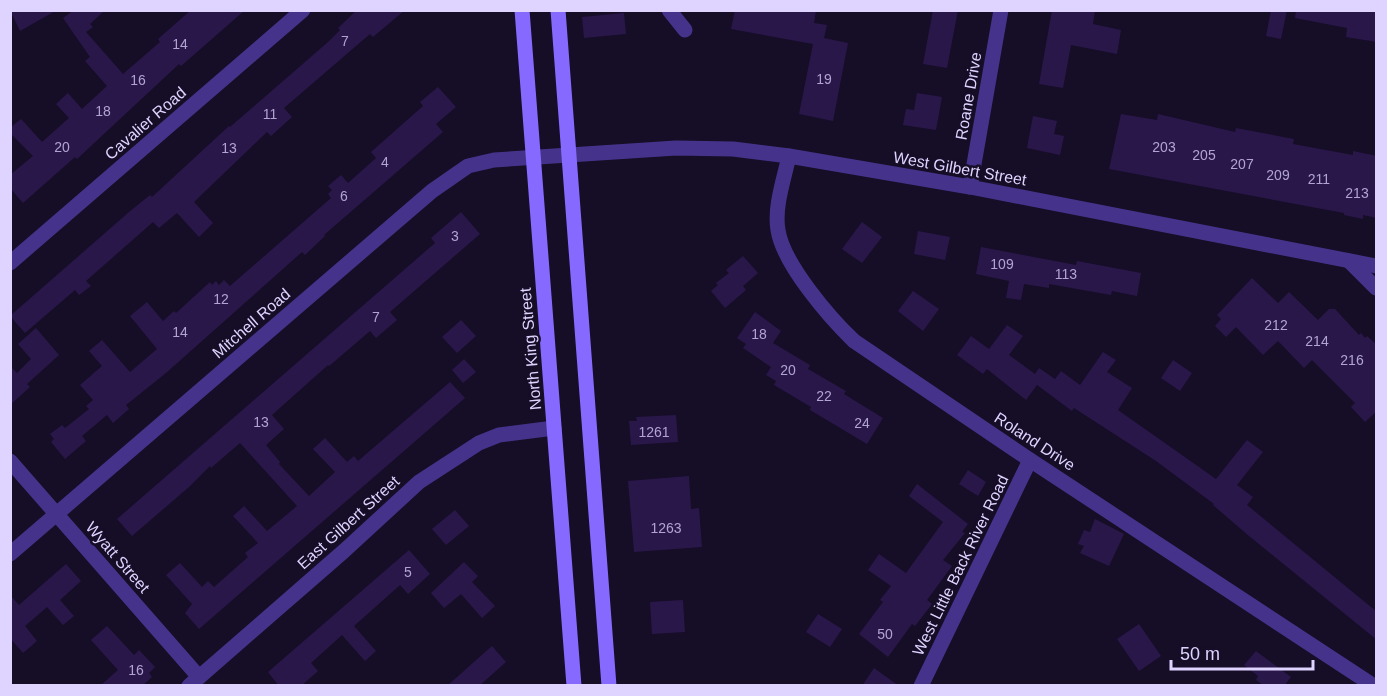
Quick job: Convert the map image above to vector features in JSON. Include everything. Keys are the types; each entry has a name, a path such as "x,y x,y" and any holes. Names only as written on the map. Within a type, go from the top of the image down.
{"main road":[{"name":"North King Street","path":"522,10 574,686"},
{"path":"558,10 609,686"}],"street":[{"name":"Cavalier Road","path":"10,263 303,10"},
{"path":"669,10 685,30"},
{"name":"Roane Drive","path":"970,187 1001,10"},
{"name":"West Gilbert Street","path":"532,157 703,148 789,156 970,187 1377,266"},
{"name":"Roland Drive","path":"789,156 777,215 778,230 785,253 820,304 854,341 1030,460 1374,686"},
{"name":"Mitchell Road","path":"10,554 446,179 459,170 477,163 532,157"},
{"path":"1349,261 1377,288"},
{"name":"East Gilbert Street","path":"194,681 344,551 419,482 478,443 499,435 554,428"},
{"name":"West Little Back River Road","path":"921,686 1030,460"},
{"name":"Wyatt Street","path":"10,461 57,514 194,681"}],"building":[{"path":"10,10 57,10 20,31"},
{"path":"74,10 105,10 90,24 93,27 86,32 123,74 160,42 158,39 191,10 245,10 181,66 179,64 77,159 75,157 23,203 10,188 10,175 33,156 10,133 10,128 21,119 42,142 69,118 56,104 68,93 82,109 107,86 85,61 90,57 63,18"},
{"path":"357,10 405,10 373,37 370,34 284,108 292,117 271,136 267,132 194,202 213,223 199,237 177,213 159,228 153,222 86,281 91,286 79,295 75,290 25,333 10,316 129,212 150,195 152,197 229,126 328,42 340,30 338,28"},
{"path":"735,10 816,10 814,23 827,25 824,38 848,43 833,121 799,114 813,44 731,29"},
{"path":"933,10 958,10 947,68 923,64"},
{"path":"1052,10 1095,10 1093,24 1121,30 1117,54 1071,45 1063,88 1039,84"},
{"path":"1271,10 1287,10 1281,39 1266,36"},
{"path":"1296,10 1377,10 1377,42 1346,37 1347,28 1295,18"},
{"path":"624,13 626,34 584,38 582,17"},
{"path":"438,87 456,107 436,124 443,132 324,235 305,255 302,252 166,373 126,405 129,409 113,423 107,415 82,436 86,441 65,459 51,442 54,439 50,434 62,425 65,428 89,409 86,406 93,400 80,385 102,366 89,351 102,340 130,372 157,349 130,316 147,302 163,321 174,311 176,313 210,282 212,285 216,281 219,285 224,280 230,286 331,198 328,194 332,190 328,186 341,175 348,183 376,158 371,152 423,106 420,102"},
{"path":"917,93 942,97 936,130 903,125 906,109 914,110"},
{"path":"1121,114 1157,120 1158,114 1235,132 1236,128 1294,139 1293,144 1353,155 1353,151 1377,156 1377,218 1363,215 1363,219 1344,215 1344,213 1109,169"},
{"path":"1033,116 1057,121 1054,134 1064,136 1060,155 1027,148"},
{"path":"461,212 480,234 390,312 397,320 376,338 370,331 272,415 284,429 266,445 280,462 279,464 309,496 335,472 313,449 325,438 347,462 354,456 358,461 450,382 465,398 199,629 185,613 192,604 166,575 180,563 202,587 208,581 214,587 248,557 245,553 258,543 233,516 244,506 267,531 297,506 240,443 211,468 210,466 132,536 117,519 435,243 431,238"},
{"path":"862,222 882,237 862,263 842,249"},
{"path":"918,231 950,237 945,260 914,254"},
{"path":"981,247 1076,265 1077,261 1141,273 1137,296 1112,291 1111,295 1049,284 1049,288 1024,284 1021,300 1006,298 1009,281 976,274"},
{"path":"743,256 758,273 743,286 746,290 725,308 711,291 718,285 716,283 729,273 726,270"},
{"path":"1252,278 1278,303 1289,292 1318,320 1329,309 1335,309 1359,335 1361,333 1365,338 1367,336 1377,345 1377,411 1365,422 1351,407 1355,403 1312,360 1304,368 1278,341 1263,355 1236,327 1226,337 1215,326 1221,319 1217,315"},
{"path":"913,291 939,309 923,331 898,311"},
{"path":"755,312 781,331 773,343 810,365 808,369 846,391 844,394 883,418 867,444 810,410 811,407 774,385 776,381 766,375 771,367 743,348 746,344 737,338"},
{"path":"461,320 476,336 457,353 442,337"},
{"path":"1007,325 1023,336 1009,355 1035,374 1039,368 1055,379 1061,371 1080,385 1103,352 1116,360 1107,372 1132,388 1118,410 1216,479 1247,440 1263,452 1237,485 1253,497 1247,505 1377,612 1377,640 1249,536 1214,504 1156,461 1074,408 1072,411 1037,385 1026,400 987,369 983,374 957,355 971,336 989,349"},
{"path":"36,328 59,355 27,384 30,387 10,405 10,366 17,373 31,359 18,344"},
{"path":"464,359 476,372 463,383 452,370"},
{"path":"1173,360 1192,373 1180,391 1161,378"},
{"path":"676,415 678,442 631,445 629,421 637,421 636,417"},
{"path":"968,470 986,482 978,496 959,484"},
{"path":"689,476 691,509 699,508 702,547 634,552 628,481"},
{"path":"917,484 968,524 962,532 965,533 943,560 952,566 927,600 932,604 915,626 912,624 888,657 859,634 883,602 880,600 891,586 868,570 879,554 906,573 943,522 909,496"},
{"path":"455,510 469,526 446,545 432,529"},
{"path":"1095,519 1124,534 1109,566 1080,553 1084,546 1078,544 1084,530 1090,532"},
{"path":"409,550 430,574 408,594 400,585 354,626 376,651 365,661 342,635 311,663 318,671 301,686 279,686 268,672"},
{"path":"464,562 478,576 472,582 495,606 482,618 461,594 444,608 431,593"},
{"path":"66,564 81,581 60,600 74,616 63,625 47,607 25,626 37,641 23,653 10,638 10,595 19,605"},
{"path":"683,600 685,632 652,634 650,602"},
{"path":"818,614 842,629 830,647 806,632"},
{"path":"1139,624 1161,656 1139,671 1117,639"},
{"path":"107,626 134,655 139,650 155,667 149,673 152,677 142,686 100,686 118,670 91,640"},
{"path":"492,646 506,662 479,686 447,686"},
{"path":"1256,651 1291,677 1284,686 1264,686 1256,680 1258,676 1244,665"},
{"path":"874,668 899,686 862,686"}]}
